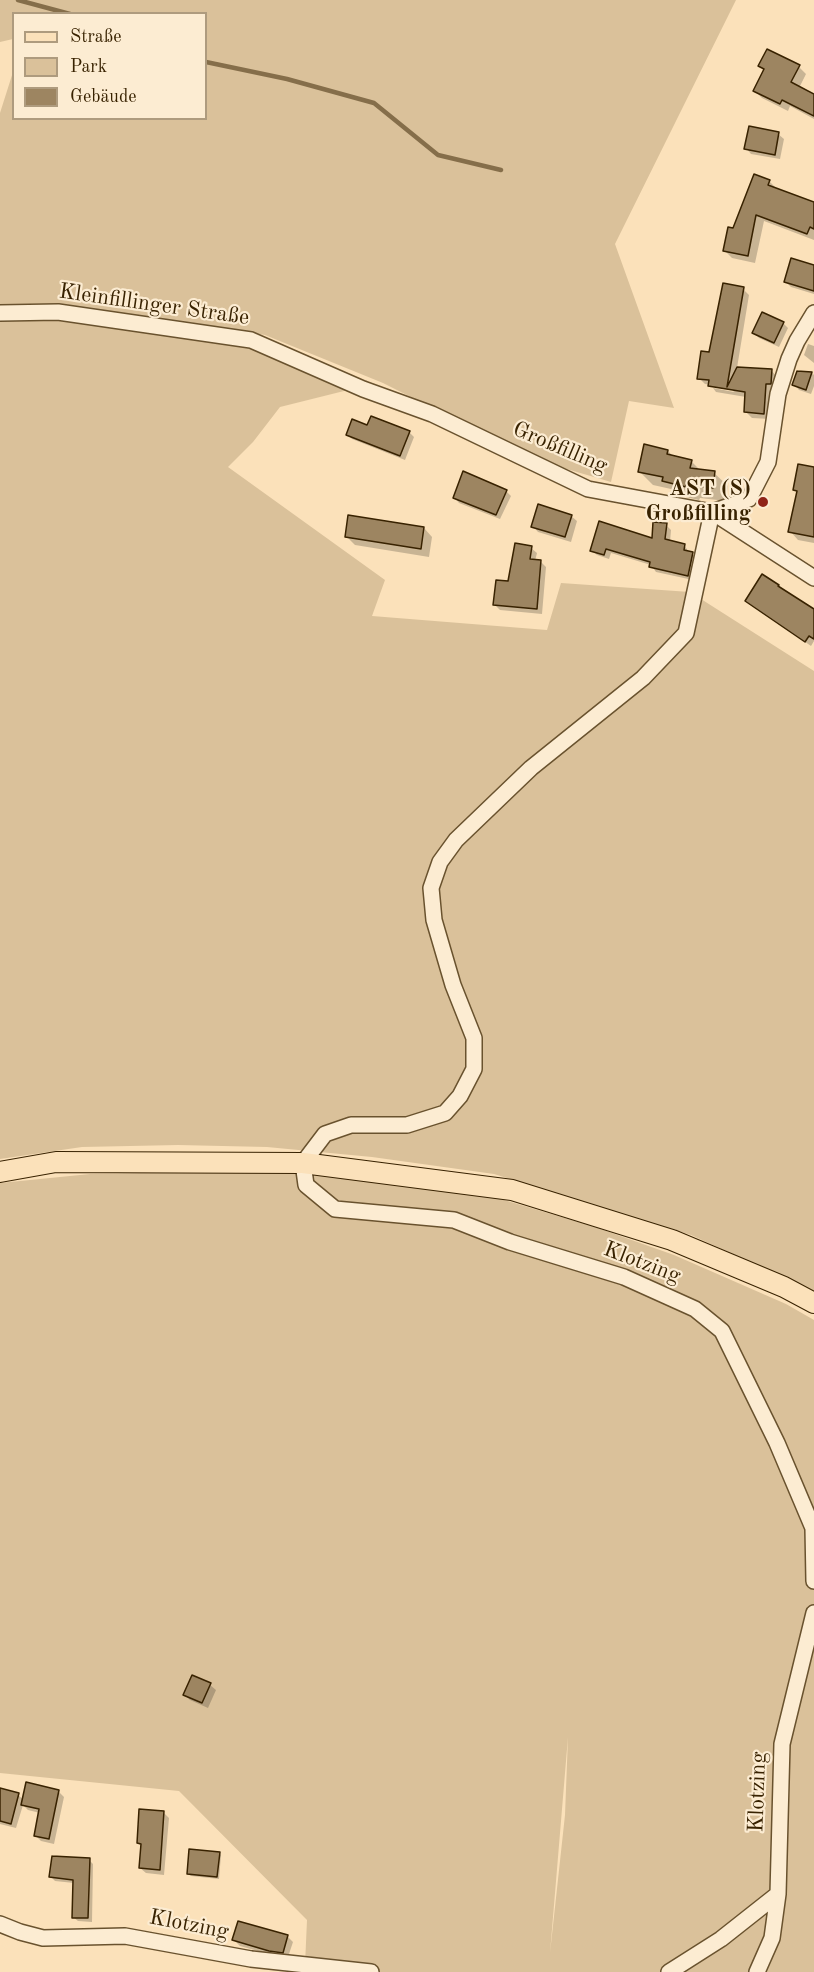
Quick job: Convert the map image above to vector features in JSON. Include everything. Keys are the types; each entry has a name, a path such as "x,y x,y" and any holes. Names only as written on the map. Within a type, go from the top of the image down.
{"main road":[{"path":"0,1172 56,1162 303,1163 512,1190 672,1240 784,1287 814,1303"}],"street":[{"name":"Kleinfillinger Straße","path":"0,313 58,312 251,340 363,389 432,414"},
{"name":"Großfilling","path":"712,512 749,499 768,462 778,394 789,359 814,313"},
{"name":"Großfilling","path":"432,414 588,489 712,512 814,578"},
{"path":"303,1163 325,1134 351,1125 407,1125 446,1113 460,1096 474,1069 474,1038 453,985 434,920 431,888 440,862 456,840 531,768 643,678 686,633 712,512"},
{"name":"Klotzing","path":"303,1163 306,1185 335,1209 454,1220 510,1242 624,1277 695,1309 722,1332 777,1443 813,1528 814,1581"},
{"name":"Klotzing","path":"757,1972 772,1938 778,1894 782,1744 814,1613"},
{"path":"669,1972 721,1939 778,1894"},
{"name":"Klotzing","path":"0,1924 43,1938 126,1936 251,1959 371,1972"}],"green space":[{"path":"0,0 736,0 615,244 674,408 629,401 611,482 536,460 383,383 265,335 194,323 94,311 0,309 0,113 12,75 12,120 207,120 207,12 12,12 12,39 0,42"},
{"path":"0,315 58,315 97,325 243,344 348,390 280,407 253,442 228,467 385,580 372,616 547,630 561,583 690,592 814,671 814,1291 691,1235 494,1174 372,1157 267,1147 178,1145 82,1147 0,1159"},
{"path":"237,1171 342,1173 494,1197 595,1227 674,1255 786,1304 814,1320 814,1972 371,1972 305,1965 307,1920 179,1791 0,1773 0,1183 90,1174","holes":["568,1737 565,1815 550,1953"]}],"building":[{"path":"767,49 800,65 791,82 814,94 814,116 782,100 780,104 753,91 764,69 758,66"},
{"path":"749,126 779,132 775,155 744,149"},
{"path":"754,174 770,180 768,185 814,202 814,229 810,227 807,234 756,215 748,256 723,251 728,227 733,228"},
{"path":"791,258 814,265 814,291 784,282"},
{"path":"723,283 744,287 727,387 737,367 772,369 771,384 766,384 764,414 744,412 745,392 708,386 709,380 697,379 701,351 709,352"},
{"path":"762,312 784,322 774,343 752,333"},
{"path":"797,371 812,372 806,390 792,385"},
{"path":"371,416 410,431 400,456 346,435 352,419 367,425"},
{"path":"644,444 668,450 667,454 692,460 690,468 715,471 713,488 686,485 686,487 662,481 663,477 638,472"},
{"path":"798,464 814,467 814,537 788,532 797,491 793,490"},
{"path":"463,471 507,490 496,515 453,498"},
{"path":"538,504 572,515 565,537 531,527"},
{"path":"348,515 424,527 421,549 345,537"},
{"path":"599,521 652,538 653,522 667,523 665,539 685,544 684,550 693,552 688,576 649,567 650,562 606,549 604,555 590,551"},
{"path":"515,543 532,546 530,559 541,560 537,609 493,605 496,580 508,581"},
{"path":"762,574 814,609 814,639 809,636 805,642 745,601"},
{"path":"192,1675 211,1683 202,1703 183,1695"},
{"path":"26,1782 59,1790 49,1839 34,1836 39,1809 21,1805"},
{"path":"0,1788 19,1793 11,1824 0,1821"},
{"path":"139,1809 164,1811 160,1870 139,1868 141,1844 137,1843"},
{"path":"189,1849 220,1852 217,1877 187,1874"},
{"path":"52,1856 90,1858 88,1918 72,1918 73,1880 49,1877"},
{"path":"238,1921 288,1935 283,1953 232,1940"}],"waterway":[{"path":"18,0 63,12"},
{"path":"207,62 287,79 374,103 438,155 501,170"}],"place":[{"name":"AST (S) Großfilling","path":"763,502"}]}
